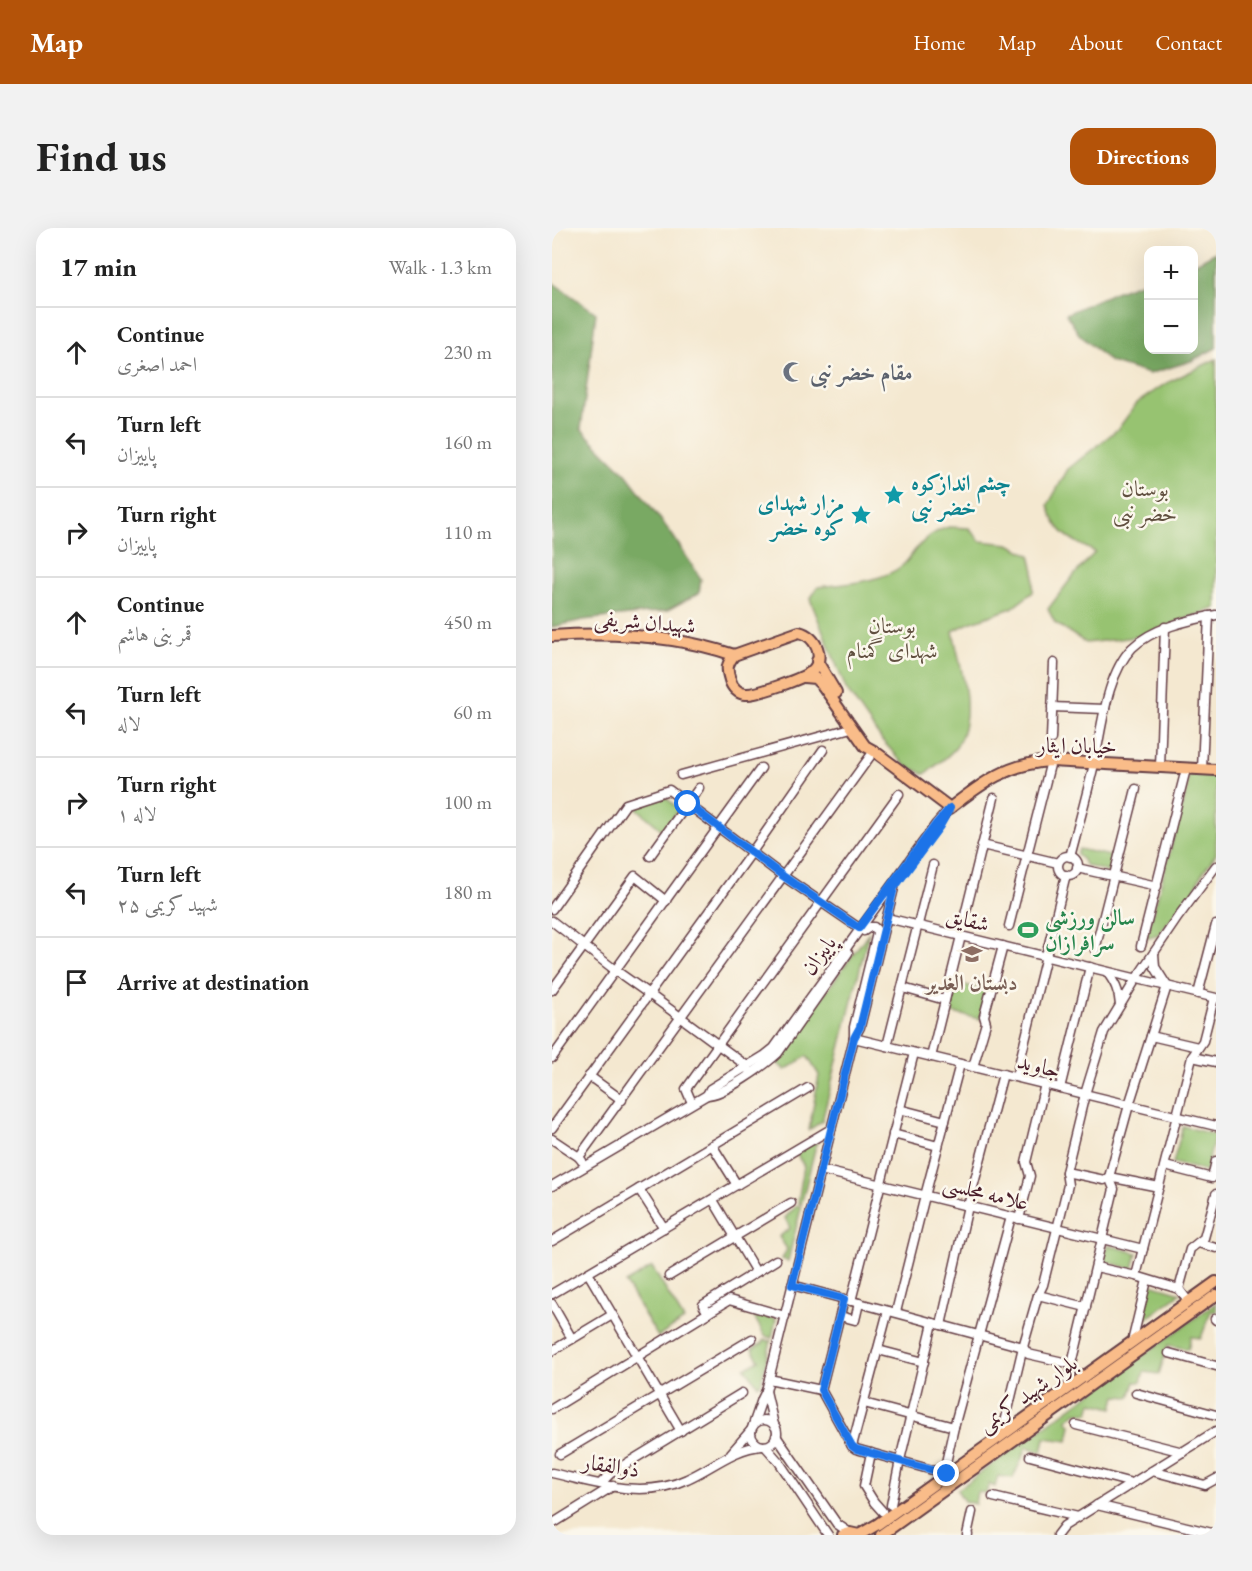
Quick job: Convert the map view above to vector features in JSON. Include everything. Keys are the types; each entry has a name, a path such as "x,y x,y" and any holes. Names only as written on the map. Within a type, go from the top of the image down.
{"main road":[{"path":"799,632 807,634 815,642 818,652 817,661 812,671 804,676 759,692 746,694 738,691 732,685 727,671 727,663 734,654 799,632"},
{"name":"شهیدان شریفی","path":"552,636 639,635 709,646 734,654"},
{"path":"817,661 850,714 871,742 874,751"},
{"path":"804,676 815,678 823,686 865,746 950,808"},
{"name":"خیابان ایثار","path":"950,808 999,774 1035,761 1216,770"},
{"name":"بلوار شهید کریمی","path":"881,1531 947,1474 1216,1282"},
{"name":"بلوار شهید کریمی","path":"853,1534 881,1531 1216,1295"}],"street":[{"path":"1070,856 1094,763 1109,692 1122,661 1140,641 1165,627 1213,615 1202,769"},
{"path":"1160,767 1165,627"},
{"path":"1051,739 1054,663"},
{"path":"1052,707 1105,710"},
{"path":"681,775 851,728"},
{"path":"552,1128 823,750"},
{"path":"579,1157 874,751"},
{"path":"1009,926 1051,761"},
{"path":"554,1052 761,768"},
{"path":"1141,946 1186,769"},
{"path":"650,856 699,788"},
{"path":"1095,950 1136,789"},
{"path":"552,909 626,804 669,790 821,902 862,929 870,927 876,929 877,933 854,1027 854,1038 822,1170 766,1391 752,1428 753,1441 764,1446 779,1462 828,1535"},
{"path":"692,1103 686,1089 899,794"},
{"path":"965,915 993,798"},
{"name":"پاییزان","path":"862,929 940,826 950,808"},
{"name":"پاییزان","path":"552,1186 707,1095 710,1089 766,1064 778,1053 862,929 936,824 950,808"},
{"path":"982,845 1058,863"},
{"path":"1058,863 1064,857 1070,856 1075,860 1077,868"},
{"path":"1058,863 1059,871 1066,875 1072,874 1077,868"},
{"path":"887,1046 933,865"},
{"path":"1002,1435 1023,1347 1043,1285 1068,1185 1066,1172 1085,1094 1104,1032 1154,952 1216,866"},
{"path":"1077,868 1157,886"},
{"path":"1016,1077 1066,875"},
{"path":"552,990 636,876 666,901"},
{"path":"854,1038 860,1027 894,888"},
{"name":"شقایق","path":"887,918 1215,998"},
{"path":"552,921 749,1070"},
{"path":"1198,994 1216,925"},
{"path":"931,1057 961,936"},
{"path":"974,1067 986,1023 984,1016 1004,946"},
{"path":"1068,1388 1114,1189 1109,1177 1167,986 1155,968 1154,952"},
{"path":"1060,1088 1090,967"},
{"path":"1106,972 1115,983 1120,1005"},
{"path":"903,988 945,1000"},
{"path":"1136,1276 1192,1057 1203,1041 1215,998"},
{"path":"1151,1036 1198,1047"},
{"name":"جاوید","path":"854,1038 1216,1126"},
{"path":"914,1053 851,1301 840,1316 821,1390 852,1446 856,1449 947,1474"},
{"path":"1192,1057 1216,1062"},
{"path":"852,1446 878,1350 892,1312 925,1196 960,1064"},
{"path":"891,1505 924,1362 937,1324 1003,1074"},
{"path":"589,1076 622,1100"},
{"path":"947,1474 945,1467 954,1427 1015,1218 1030,1176 1026,1162 1045,1084"},
{"path":"552,1241 808,1088"},
{"path":"899,1109 945,1120"},
{"path":"552,1294 831,1129"},
{"path":"893,1134 938,1146"},
{"path":"552,1140 579,1157 585,1167"},
{"path":"712,1145 736,1185"},
{"path":"1165,1166 1212,1178 1216,1161"},
{"name":"علامه مجلسی","path":"822,1170 1143,1249"},
{"path":"1066,1172 1104,1180 1109,1177 1160,1187"},
{"path":"639,1189 664,1228"},
{"path":"1179,1289 1190,1249 1204,1239 1216,1194"},
{"path":"713,1200 756,1272"},
{"path":"669,1276 791,1203"},
{"path":"1198,1243 1216,1248"},
{"path":"708,1313 703,1305 776,1260"},
{"path":"1096,1267 1179,1289 1188,1301"},
{"path":"588,1273 681,1431"},
{"path":"1132,1342 1147,1280"},
{"path":"792,1285 1023,1347 1028,1354 1072,1364"},
{"path":"1038,1295 1086,1307"},
{"path":"552,1409 729,1300 784,1316"},
{"path":"840,1316 855,1320 851,1301"},
{"path":"552,1304 572,1339"},
{"path":"552,1351 612,1315"},
{"path":"560,1454 752,1339"},
{"path":"878,1350 924,1362"},
{"path":"1169,1353 1216,1366"},
{"path":"769,1379 821,1390"},
{"path":"766,1391 776,1436 837,1524 853,1534"},
{"path":"601,1483 611,1473 742,1393"},
{"path":"1136,1393 1216,1415"},
{"path":"864,1403 954,1427"},
{"path":"729,1456 756,1422 764,1420 775,1426"},
{"path":"1076,1425 1183,1452"},
{"path":"1056,1535 1064,1526 1216,1431"},
{"path":"729,1456 748,1448 772,1443 776,1436"},
{"path":"871,1453 864,1486 882,1511"},
{"name":"ذوالفقار","path":"552,1473 638,1490 655,1489 684,1481 729,1456"},
{"path":"1030,1456 1132,1484"},
{"path":"1152,1471 1205,1485 1216,1479"},
{"path":"552,1524 613,1486"},
{"path":"993,1497 1078,1517"},
{"path":"1097,1505 1216,1533"},
{"path":"968,1535 972,1512"}],"green space":[{"path":"1216,252 1216,348 1191,361 1149,374 1110,362 1079,334 1066,314 1144,281 1144,354 1198,354 1198,262"},
{"path":"552,282 596,313 581,429 627,475 673,536 701,579 699,593 666,611 583,620 552,627"},
{"name":"بوستان خضر نبی","path":"1216,359 1216,608 1136,637 1086,643 1055,623 1048,609 1095,552 1071,539 1060,529 1048,505 1068,469 1118,429 1137,403 1165,384"},
{"name":"بوستان شهدای گمنام","path":"949,527 969,528 980,541 1009,544 1030,555 1034,571 1033,592 1012,608 953,631 963,675 966,719 957,746 925,774 906,766 881,739 846,689 810,599 818,587 874,579 895,571 926,539"},
{"path":"1188,773 1216,775 1216,854 1200,877 1191,900 1159,934 1146,938 1187,790"},
{"path":"663,795 679,809 663,831 632,804"},
{"path":"1079,849 1115,857 1110,873 1085,865 1077,855"},
{"path":"869,932 822,1121 809,1130 819,1075 807,1056 785,1070 776,1062"},
{"path":"955,982 987,991 980,1019 948,1012"},
{"path":"1183,1126 1215,1135 1206,1171 1173,1163"},
{"path":"817,1141 801,1205 798,1202 804,1166 795,1152"},
{"path":"797,1205 801,1208 788,1261 782,1259 787,1249 779,1237 790,1228 785,1218"},
{"path":"1108,1245 1137,1253 1133,1269 1103,1261"},
{"path":"652,1267 684,1320 658,1337 625,1283"},
{"path":"1148,1283 1181,1293 1139,1324"},
{"path":"1216,1303 1216,1312 1211,1311 1201,1338 1191,1337 1188,1349 1168,1345 1159,1374 1144,1372 1141,1382 1135,1382 1130,1397 1116,1396 1113,1408 1092,1403 1089,1413 1076,1412 1067,1420 1071,1425 1068,1441 1045,1438 1042,1452 1027,1447 1013,1478 998,1476 995,1487 989,1484 986,1493 977,1492 975,1504 964,1501 957,1490"},
{"path":"752,1313 776,1319 772,1338 765,1336"},
{"path":"764,1340 771,1341 761,1383 758,1385 745,1368 759,1360 752,1349"}],"place":[{"name":"مقام خضر نبی","path":"793,372"},
{"name":"چشم اندازکوه خضر نبی","path":"894,495"},
{"name":"مزار شهدای کوه خضر","path":"861,515"},
{"name":"سالن ورزشی سرافرازان","path":"1028,930"},
{"name":"دبستان الغدیر","path":"972,954"}],"route":[{"path":"688,804 783,876 859,928 950,808 940,826 894,888 792,1285 844,1299 821,1390 852,1446 947,1474"}]}
